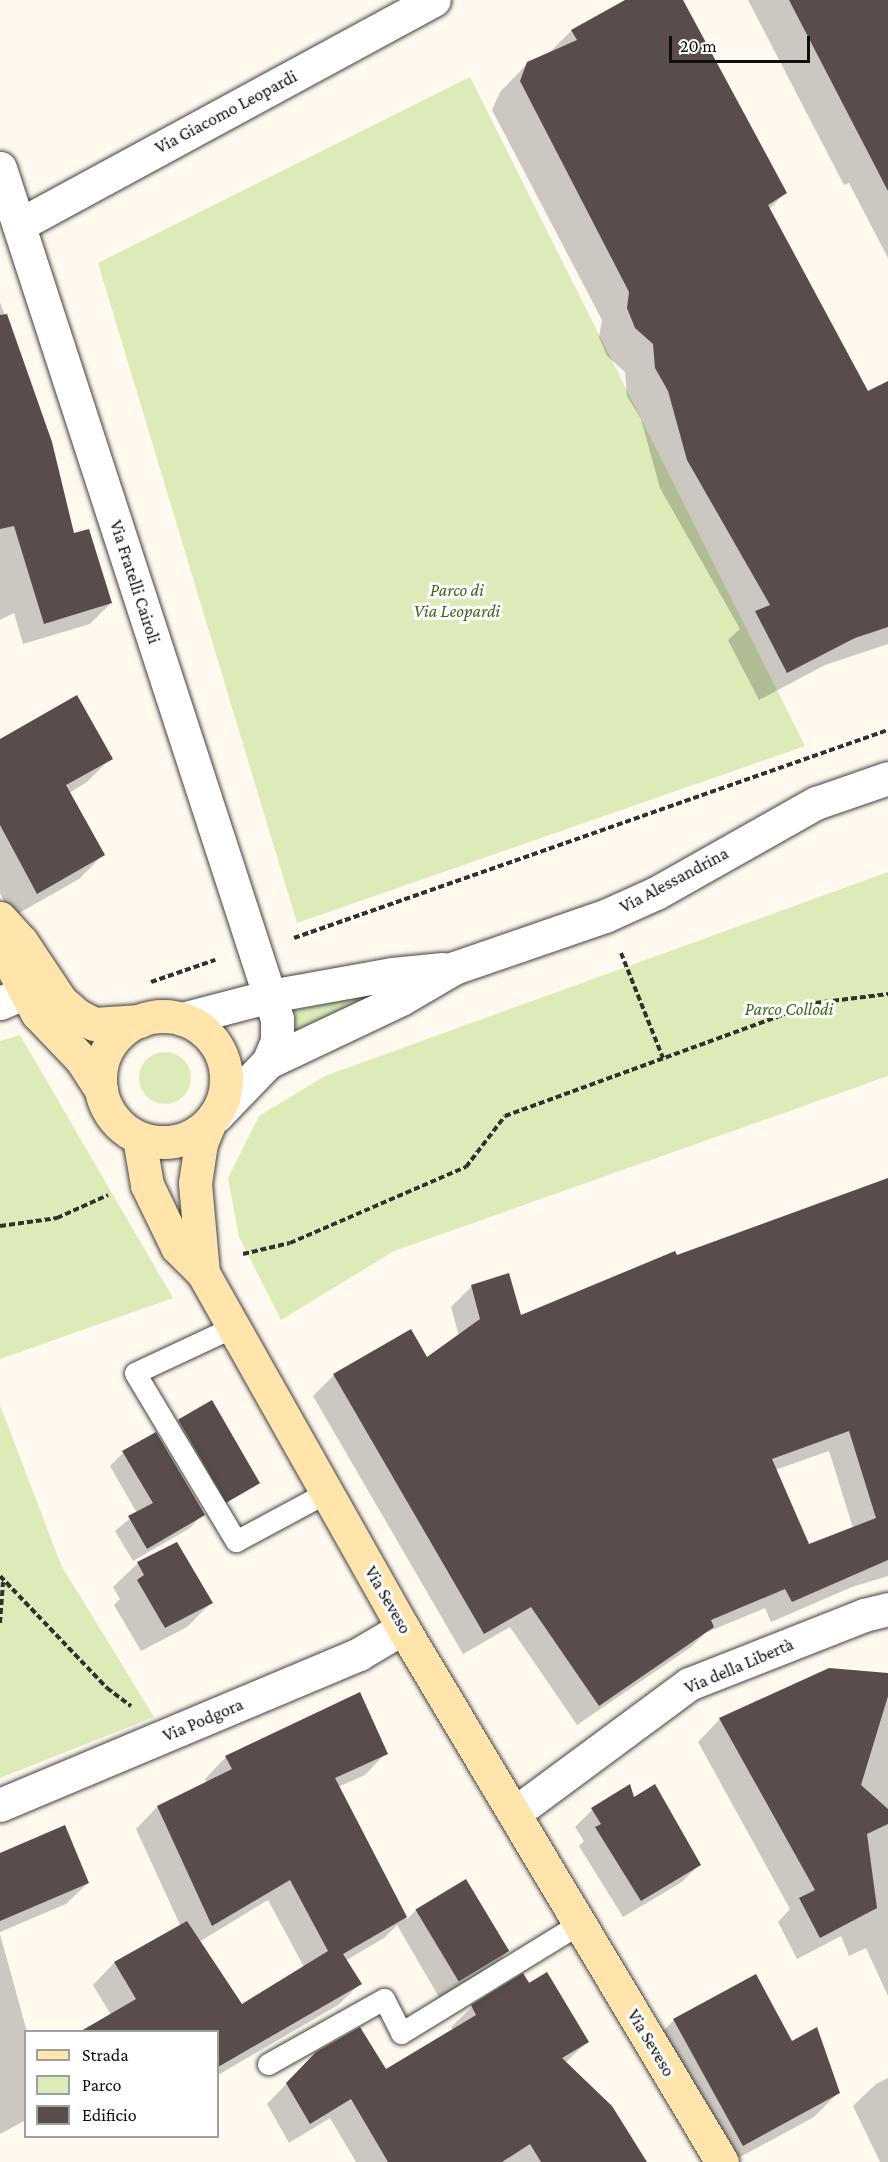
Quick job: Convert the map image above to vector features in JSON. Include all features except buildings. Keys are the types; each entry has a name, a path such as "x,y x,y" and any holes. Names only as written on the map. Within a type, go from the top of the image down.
{"street":[{"name":"Via Giacomo Leopardi","path":"19,225 434,0"},
{"name":"Via Fratelli Cairoli","path":"0,168 270,996 277,1030 268,1062"},
{"name":"Via Alessandrina","path":"213,1119 268,1062 401,999 454,968 605,916 657,893 816,803 888,778"},
{"path":"0,918 21,941 24,993"},
{"path":"0,934 3,951 24,993 38,1013 92,1073 108,1110 121,1127 139,1138 158,1142 177,1141 213,1119 226,1079 223,1059 200,1028 182,1019 161,1016 140,1021 94,1024 61,1001 24,993"},
{"name":"Via Alessandrina","path":"182,1019 270,996 392,974 454,968"},
{"path":"101,1090 101,1069 108,1048 122,1032 140,1021"},
{"name":"Via Seveso","path":"203,1273 195,1183 201,1143 213,1119"},
{"name":"Via Seveso","path":"139,1138 147,1185 177,1247 203,1273 403,1628 516,1812 579,1924 722,2162"},
{"name":"Via della Libertà","path":"516,1812 689,1684 864,1615 888,1609"},
{"name":"Via Podgora","path":"0,1805 359,1654 403,1628"}],"lane":[{"path":"233,1328 135,1373 237,1541 327,1492"},
{"path":"268,2064 384,1999 401,2033 579,1924"}],"path":[{"path":"143,984 254,946 286,941 888,730"},
{"path":"605,916 663,1058"},
{"path":"234,1246 240,1254 291,1243 466,1167 506,1116 815,1003 888,994"},
{"path":"0,1226 57,1218 105,1196 147,1185"},
{"path":"0,1576 3,1582 107,1688 136,1710 156,1740"},
{"path":"0,1623 3,1582"}],"green space":[{"name":"Parco di Via Leopardi","path":"470,77 805,746 297,923 98,263"},
{"name":"Parco Collodi","path":"888,872 888,1076 394,1251 281,1320 239,1237 228,1178 259,1116 325,1076"},
{"path":"376,992 296,1034 295,1010"},
{"path":"20,1035 173,1298 0,1359 0,1041"},
{"path":"160,1052 170,1052 184,1059 191,1078 184,1097 170,1104 160,1104 150,1100 143,1093 139,1083 139,1073 143,1063 150,1056"},
{"path":"0,1405 61,1565 154,1717 0,1778"}]}
